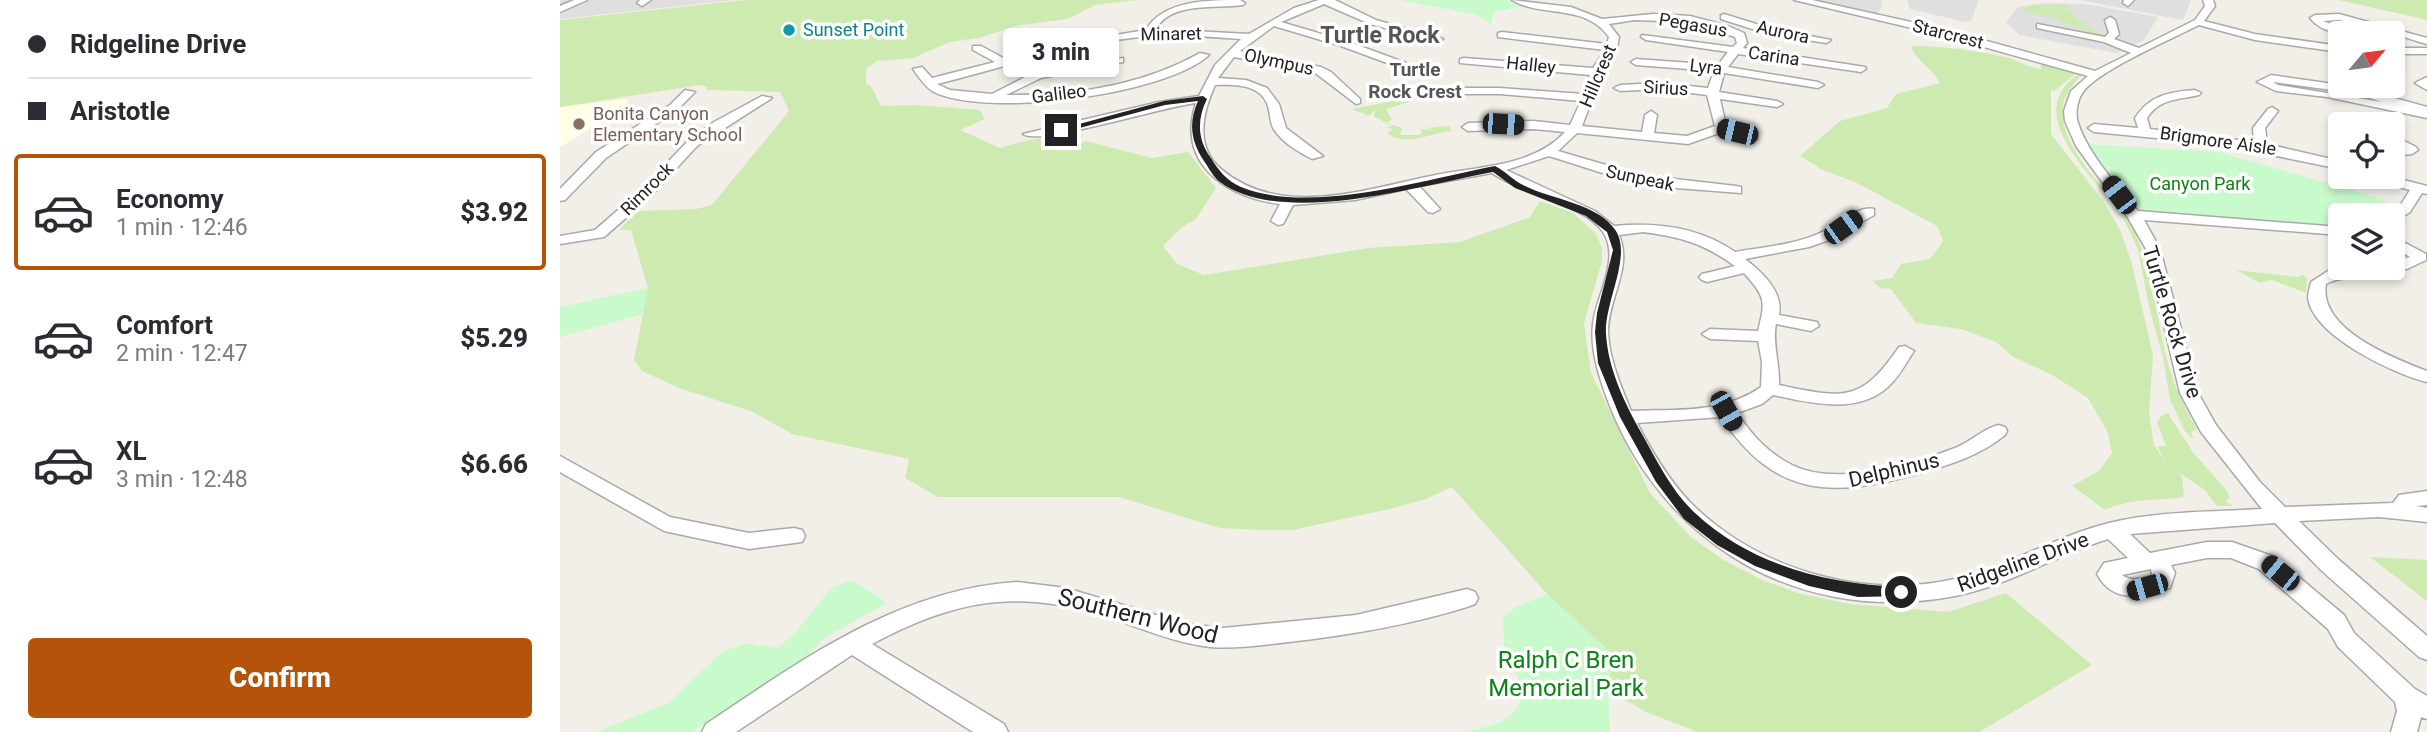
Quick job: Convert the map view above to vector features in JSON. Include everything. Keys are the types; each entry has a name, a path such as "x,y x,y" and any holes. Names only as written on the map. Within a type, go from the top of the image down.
{"street":[{"path":"560,9 582,0"},
{"name":"Starcrest","path":"1799,0 1840,4 2096,75"},
{"path":"2208,0 2210,6 2198,22 2280,41 2328,47"},
{"path":"1438,38 1373,22 1327,1 1273,23 1250,37 1217,67 1196,113 1197,144 1221,179 1238,189 1288,201 1354,197 1495,169 1518,186 1589,214 1611,231 1643,228 1684,233 1733,257 1768,291 1773,304 1765,336 1771,362 1770,389 1759,399 1726,411 1626,417"},
{"name":"Hillcrest","path":"1495,169 1548,152 1574,131 1597,72 1612,48 1614,37 1601,22 1513,1"},
{"path":"1150,32 1157,19 1182,9 1209,4 1240,3"},
{"path":"1571,3 1611,11 1623,18"},
{"name":"Aurora","path":"1702,23 1718,16 1778,33 1826,40"},
{"path":"2333,16 2377,28 2340,29 2320,24 2315,18 2333,16"},
{"name":"Pegasus","path":"1601,22 1655,17 1702,23 1740,35 1743,39 1720,68 1712,93"},
{"path":"2107,40 2114,34 2110,20"},
{"name":"Turtle Rock Drive","path":"2198,22 2096,75 2077,91 2070,111 2071,121 2082,146 2134,215 2153,249 2189,393 2208,428 2253,487 2330,565 2427,650"},
{"path":"1273,23 1345,44 1402,65"},
{"path":"2040,26 2107,40 2139,52"},
{"name":"Minaret","path":"930,82 1001,61 1150,32 1250,37"},
{"path":"1048,35 1062,38 1073,47"},
{"path":"1502,35 1612,48"},
{"path":"2405,35 2427,41"},
{"name":"Carina","path":"1646,37 1861,69"},
{"path":"977,48 1001,61"},
{"path":"2405,51 2427,51"},
{"name":"Olympus","path":"1232,53 1317,69 1327,74 1356,101"},
{"name":"Galileo","path":"918,69 930,82 948,93 994,98 1037,98 1113,88 1173,73 1203,55"},
{"path":"994,98 1010,87 1036,77 1119,60"},
{"name":"Halley","path":"1464,61 1597,72"},
{"name":"Lyra","path":"1636,62 1720,68 1818,85"},
{"path":"2271,78 2341,87 2427,113 2327,94 2276,88 2263,82 2271,78"},
{"path":"2427,80 2420,83 2427,86"},
{"path":"1210,82 1246,83 1267,93 1273,101 1280,129 1288,138 1317,156"},
{"name":"Sirius","path":"1620,88 1650,86 1777,104"},
{"path":"1442,91 1500,91 1588,98"},
{"path":"560,197 601,155 674,107 689,92"},
{"path":"1712,93 1721,128"},
{"path":"2145,132 2141,118 2148,105 2163,95 2195,93"},
{"name":"Rimrock","path":"560,240 598,234 646,193 693,143 718,125 766,98"},
{"path":"1029,134 1061,130 1171,102 1203,99"},
{"path":"2261,145 2259,128 2272,111"},
{"path":"1647,135 1651,115"},
{"path":"1468,127 1503,124 1688,140 1721,128 1753,136"},
{"name":"Brigmore Aisle","path":"2094,128 2210,137 2261,145 2328,162"},
{"name":"Sunpeak","path":"1548,152 1630,179 1681,187 1735,190"},
{"path":"1409,184 1433,209"},
{"path":"2405,184 2422,189 2405,209"},
{"path":"1278,221 1288,201"},
{"path":"1733,257 1804,244 1827,236 1869,212"},
{"path":"2134,215 2328,230"},
{"name":"Ridgeline Drive","path":"1611,231 1618,250 1600,332 1604,363 1626,417 1662,482 1689,516 1722,541 1760,563 1814,582 1858,591 1922,593 1960,587 2112,530 2176,521 2280,514 2398,510 2427,515"},
{"path":"2405,248 2421,257 2405,264"},
{"path":"1707,277 1747,268"},
{"path":"2328,277 2319,282 2316,296 2321,308 2355,344 2397,366 2427,377"},
{"path":"1771,318 1811,326"},
{"path":"1710,334 1765,336"},
{"path":"1770,389 1829,400 1852,398 1867,393 1883,382 1905,351"},
{"name":"Delphinus","path":"1726,411 1741,436 1769,462 1798,476 1833,483 1871,480 1976,449 1998,431"},
{"path":"560,463 664,523 749,541 794,536"},
{"name":"Ridgeline Drive","path":"2398,510 2406,499 2427,498"},
{"path":"2112,530 2150,560 2189,552 2232,550 2267,562 2336,622 2346,640 2416,702 2410,711 2404,732"},
{"name":"Southern Wood","path":"715,732 879,628 930,606 992,592 1061,593 1188,634 1231,639 1406,617 1467,598"},
{"name":"Turtle Rock Drive","path":"2365,594 2427,634"},
{"path":"853,644 995,732"}],"shaded area":[{"path":"560,0 735,0 560,19"},
{"path":"1813,0 1881,0 1883,6 1877,13"},
{"path":"1907,0 1979,0 1971,21 1965,22 1910,9"},
{"path":"2079,0 2191,0 2183,20"},
{"path":"2044,3 2086,4 2158,17 2144,40 2117,53 2019,35 2006,22 2018,7"},
{"name":"Bonita Canyon Elementary School","path":"628,99 625,108 560,147 560,107"}],"green space":[{"path":"745,0 1137,0 1095,5 1068,19 1015,26 979,38 950,42 913,58 877,61 866,69 866,84 871,86 881,106 916,105 980,110 985,119 960,130 1000,148 1057,137 1076,145 1086,141 1152,158 1188,152 1216,188 1196,219 1182,227 1163,246 1177,264 1204,275 1368,248 1460,242 1530,217 1540,201 1573,213 1596,234 1602,248 1602,261 1584,323 1591,373 1650,493 1691,537 1722,559 1762,580 1801,594 1850,604 1948,612 2006,593 2092,665 1979,732 1698,732 1646,712 1608,690 1613,655 1547,594 1452,487 1426,499 1394,508 1293,530 1220,528 1119,497 938,497 905,478 909,459 792,434 753,412 679,388 642,371 634,360 648,288 631,230 619,230 637,211 696,209 712,205 789,111 780,92 707,90 707,87 700,85 560,107 560,20"},
{"path":"1400,0 1506,0 1526,6 1494,12 1491,24 1477,15"},
{"path":"2339,0 2427,0 2427,20"},
{"path":"2032,5 2067,5 2077,20 2086,21 2086,27 2108,36 2087,33 2084,28 2062,24 2062,20 2019,10"},
{"path":"1911,46 1981,52 2042,69 2039,60 2076,73 2055,91 2051,90 2051,134 2104,202 2120,230 2132,264 2153,356 2149,413 2154,445 2167,464 2157,446 2166,446 2157,422 2161,416 2168,413 2192,451 2227,491 2230,497 2226,501 2233,506 2217,506 2205,490 2178,472 2182,477 2184,497 2133,502 2105,510 2072,486 2099,471 2112,453 2108,433 2088,398 2052,375 2012,356 1996,342 1961,329 1916,323 1891,289 1880,288 1873,281 1892,278 1901,264 1930,259 1943,241 1937,226 1800,156 1840,121 1887,108 1896,94 1940,83 1916,56"},
{"path":"2078,75 2082,76 2070,89 2063,105 2063,121 2068,137 2088,170 2121,209 2117,209 2078,161 2058,125 2056,107 2062,90"},
{"path":"1416,88 1419,95 1412,99 1432,95 1386,109 1392,119 1387,123 1402,128 1400,135 1420,135 1422,130 1418,128 1435,131 1426,128 1449,126 1452,131 1402,139 1387,133 1394,129 1385,128 1392,126 1373,116 1376,109 1369,116 1352,109 1408,98 1414,96"},
{"name":"Canyon Park","path":"2087,144 2219,152 2328,183 2328,189 2348,189 2386,200 2385,203 2328,203 2328,225 2141,211"},
{"path":"2121,214 2130,222 2144,257 2169,369 2197,429 2191,432 2193,439 2184,430 2170,399 2138,249"},
{"path":"2236,270 2298,277 2302,274 2307,278 2306,293 2272,280 2260,283"},
{"path":"648,288 643,314 560,337 560,307"},
{"path":"2370,557 2427,560 2427,601"},
{"path":"852,580 887,603 824,638 806,657 692,732 596,732 668,703 722,652 745,643 777,648 795,633 831,588"},
{"name":"Ralph C Bren Memorial Park","path":"1547,594 1613,655 1608,690 1610,732 1466,732 1503,720 1520,702 1525,691 1504,650 1503,618 1516,607"}],"place":[{"name":"Sunset Point","path":"789,30"},
{"name":"Bonita Canyon Elementary School","path":"579,124"}],"district":[{"name":"Turtle Rock","path":"1380,35"},
{"name":"Turtle Rock Crest","path":"1415,80"}],"route":[{"path":"1061,130 1164,103 1203,99 1196,113 1197,144 1205,160 1221,179 1238,189 1288,201 1325,201 1446,176 1495,169 1518,186 1589,214 1611,231 1618,250 1602,313 1600,332 1604,363 1626,417 1662,482 1689,516 1722,541 1760,563 1814,582 1858,591 1901,592"}]}
